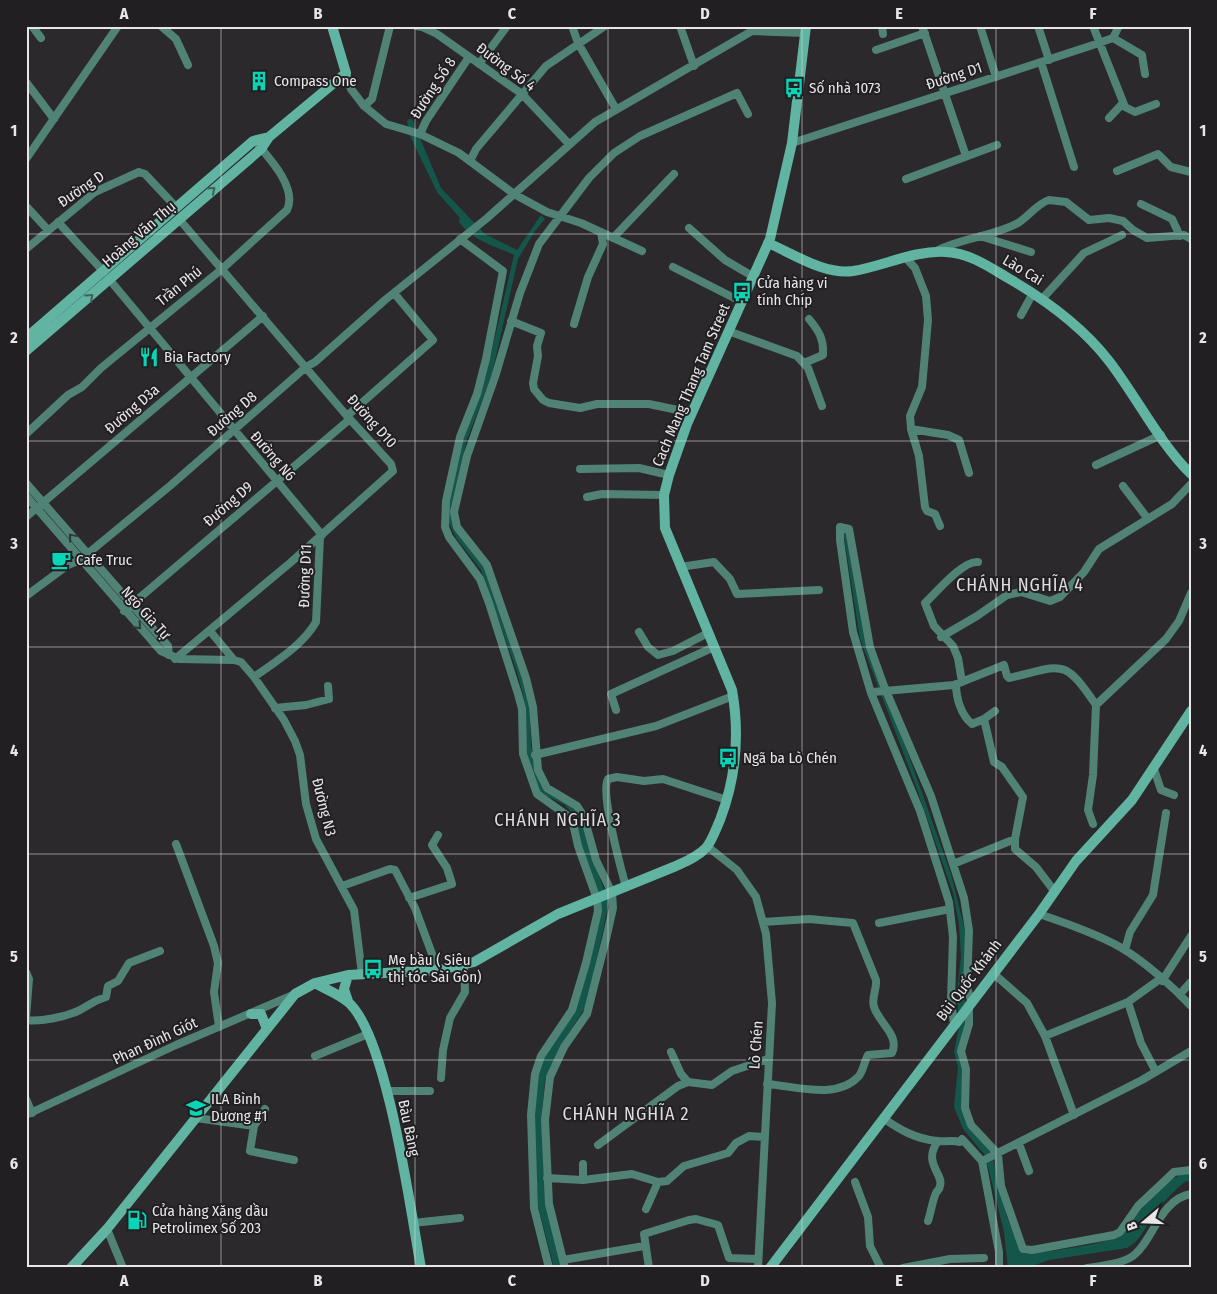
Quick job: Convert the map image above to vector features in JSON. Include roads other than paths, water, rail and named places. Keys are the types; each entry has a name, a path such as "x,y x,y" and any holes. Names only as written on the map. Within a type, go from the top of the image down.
{"street":[{"path":"32,26 42,38"},
{"path":"26,159 118,26"},
{"path":"161,26 176,39 188,66"},
{"path":"332,26 351,89 364,106 386,124 420,134 470,161 514,194 547,212 601,232 642,251"},
{"path":"364,106 372,99 390,26"},
{"name":"Đường Số 4","path":"416,26 422,26 437,34 522,94 569,144"},
{"path":"479,64 507,26"},
{"path":"572,26 578,43 616,108"},
{"path":"470,161 476,149 546,66 605,26"},
{"path":"680,26 694,66"},
{"path":"980,26 996,77"},
{"path":"1038,26 1049,60"},
{"path":"1093,26 1098,43 1128,110 1135,112 1156,104"},
{"path":"1119,26 1113,38 1142,55 1145,74"},
{"path":"752,28 806,30"},
{"name":"Đường D8","path":"26,596 68,565 83,557 394,293 486,219 569,144 616,108 694,66 752,28"},
{"name":"Cach Mang Thang Tam Street","path":"597,899 694,858 707,846 717,827 727,800 733,771 737,731 733,696 665,528 664,495 668,474 692,413 768,243 792,143 806,30"},
{"path":"876,50 923,30 966,156"},
{"name":"Đường D1","path":"792,143 1113,38"},
{"name":"Đường Số 8","path":"420,134 426,121 469,57"},
{"path":"1041,62 1074,167"},
{"name":"Hoàng Văn Thụ","path":"150,238 176,207 194,199 261,149 269,137 346,73"},
{"path":"26,82 54,119"},
{"path":"644,1246 564,1264 549,1204 547,1178 546,1120 550,1077 567,1042 587,1014 613,908 610,893 596,860 584,817 577,806 547,788 538,770 535,755 532,707 526,678 487,565 457,527 454,512 466,462 495,377 510,322 539,244 589,178 614,153 640,136 737,93 748,114"},
{"path":"1109,118 1123,102"},
{"name":"Hoàng Văn Thụ","path":"26,351 30,340 150,238 179,219 194,199 253,141 269,137"},
{"name":"Trần Phú","path":"26,434 68,395 82,387 148,329 222,269 283,214 289,206 290,197 285,183 261,149 253,141"},
{"path":"906,178 997,145"},
{"path":"1117,171 1158,154 1171,167 1191,172"},
{"name":"Đường D","path":"26,249 95,192 139,172 145,174 176,207"},
{"path":"614,238 674,174"},
{"path":"934,252 954,242 980,236 1018,223 1049,200 1066,202 1089,220 1109,218 1123,221 1133,230 1147,238 1186,236 1191,239"},
{"path":"1141,204 1172,219 1180,236"},
{"path":"26,206 48,230"},
{"name":"Đường D10","path":"172,657 210,631 321,536 392,471 391,464 348,417 179,219"},
{"name":"Đường N6","path":"58,222 106,276 321,536"},
{"path":"689,228 725,260 754,277"},
{"path":"574,324 588,277 603,244 601,232"},
{"path":"1021,315 1037,296 1084,253 1122,235"},
{"path":"980,236 1031,252"},
{"path":"463,237 503,271 495,319 477,394 460,437 446,501 445,527 449,537 480,579 522,709 523,754 536,792 541,798 572,819 578,846 597,899 598,911 581,982 572,1010 541,1056 535,1074 531,1115 534,1208 549,1268"},
{"name":"Lào Cai","path":"768,243 829,269 852,271 905,257 934,252 962,254 975,260 1037,296 1077,326 1109,360 1161,435 1191,474"},
{"path":"905,257 915,268 926,296 928,320 922,387 910,416 911,429 919,456 925,507 927,511 935,514 940,526"},
{"path":"673,267 742,302"},
{"name":"Đường D9","path":"128,608 277,481 433,340 394,293"},
{"name":"Đường D3a","path":"26,517 263,316"},
{"path":"495,319 541,333 537,346 538,356 533,383 534,389 543,400 580,408 597,404 649,404 692,413"},
{"path":"804,363 823,355 823,343 819,330 809,319"},
{"path":"728,331 797,356 808,368 822,406"},
{"path":"911,429 959,440 964,449 969,473"},
{"path":"1096,465 1161,435"},
{"path":"456,458 466,462"},
{"path":"580,469 639,468 668,474"},
{"name":"Ngô Gia Tự","path":"26,483 40,506 128,608 168,646 172,657 234,660"},
{"path":"943,637 1007,595 1021,592 1050,601 1060,596 1084,572 1098,549 1172,504 1191,484"},
{"path":"1123,486 1148,519"},
{"path":"587,497 602,494 664,495"},
{"name":"Ngô Gia Tự","path":"26,496 40,506"},
{"path":"955,1022 951,1000 953,937 950,910 920,811 871,693 853,632 840,540 840,527 849,529 870,647 886,691 931,796 964,898 969,930 967,987 970,1002 969,1024 961,1051 966,1069 965,1108 971,1125 997,1155 1001,1186 1021,1247 1026,1251 1114,1235 1120,1232 1138,1206 1174,1172 1191,1170"},
{"name":"Đường D11","path":"254,677 283,655 312,629 316,622 321,536"},
{"path":"466,562 478,552"},
{"path":"680,567 714,562 730,578 737,594 819,590"},
{"path":"978,562 972,562 959,571 925,603 930,619 943,637 953,646 958,658 959,683 956,698 968,720 972,724 984,719 995,711"},
{"path":"1096,704 1166,639 1179,621 1191,592"},
{"name":"Đường N3","path":"210,631 234,660 241,662 254,677 295,741 300,756 306,804 316,839 354,910 362,974"},
{"path":"639,632 648,647 658,654 673,651 708,633"},
{"path":"616,710 611,694 714,647"},
{"path":"873,692 959,683 1004,665 1006,676 1009,678 1042,670 1063,668 1070,671 1096,704 1093,775 1088,810 1094,824"},
{"path":"275,708 306,705 329,699 328,686"},
{"path":"535,755 656,726 733,696"},
{"name":"Bùi Quốc Khánh","path":"770,1268 970,1002 1039,914 1076,861 1132,800 1191,711"},
{"path":"984,719 994,762 1002,767 1023,797 1015,848 1036,867 1055,892"},
{"path":"1154,769 1161,790 1174,795"},
{"path":"626,887 618,860 614,834 605,799 605,783 608,779 617,777 644,781 663,779 727,800"},
{"path":"536,792 547,788"},
{"path":"1124,950 1130,932 1153,895 1166,813"},
{"path":"409,898 451,885 447,868 432,846 438,835"},
{"path":"953,864 1015,839"},
{"path":"176,844 216,954 217,975 214,992 219,1028"},
{"name":"Lò Chén","path":"707,846 738,870 756,897 766,934 772,1003 758,1268"},
{"path":"342,886 393,869 409,898 431,947 438,970"},
{"path":"71,1268 107,1229 295,994 315,983 348,975 438,970 464,965 484,958 558,914 597,899"},
{"path":"880,923 950,910"},
{"path":"1039,914 1079,928 1124,950 1180,994 1191,1006"},
{"path":"763,922 809,919 854,923 876,980 877,989 873,1001 875,1009 893,1037 894,1046 892,1053 868,1056 860,1076 849,1083 835,1088 806,1089 792,1085 767,1084"},
{"path":"1045,1036 1128,1002 1161,980 1191,936"},
{"path":"26,972 29,974 26,1018 41,1020 76,1012 92,1001 106,997 108,986 118,981 129,963 160,951"},
{"path":"441,1078 443,1050 450,1018 465,992 464,965"},
{"path":"993,973 1027,1003 1045,1036 1074,1115"},
{"path":"348,975 344,989 348,1001"},
{"path":"1180,994 1191,982"},
{"path":"315,983 348,1001"},
{"name":"Phan Đình Giót","path":"29,1114 176,1045 295,994"},
{"name":"Bàu Bàng","path":"348,1001 358,1012 375,1048 386,1091 421,1268"},
{"path":"1128,1002 1141,1043 1156,1072"},
{"path":"251,1014 261,1014 268,1029"},
{"path":"315,1056 368,1034"},
{"path":"554,1035 567,1042"},
{"path":"984,1161 1156,1072 1191,1051"},
{"path":"671,1052 681,1074 688,1082"},
{"path":"598,1145 678,1086 688,1082 712,1085 732,1071 768,1059"},
{"path":"386,1091 430,1092"},
{"path":"26,1099 29,1114"},
{"path":"265,1110 254,1126 250,1151 294,1160"},
{"path":"196,1118 254,1126"},
{"path":"883,1118 903,1132 938,1141 960,1142 962,1139 984,1161 999,1252 999,1268"},
{"path":"547,1178 583,1180 632,1174 658,1182 667,1181 684,1166 728,1154 736,1143 749,1136 765,1137"},
{"path":"928,1221 936,1193 940,1187 940,1180 934,1171 932,1158 933,1148 938,1141"},
{"path":"1019,1144 1029,1171"},
{"path":"583,1164 583,1180"},
{"path":"646,1209 658,1182"},
{"path":"855,1182 868,1218 870,1246 882,1268"},
{"path":"1087,1268 1107,1265 1132,1256 1155,1223 1183,1195 1191,1194"},
{"path":"413,1223 460,1218"},
{"path":"649,1268 643,1238 646,1232 696,1219 718,1225 729,1258 757,1259"},
{"path":"107,1229 124,1268"},
{"path":"903,1268 950,1259 984,1258"}],"place":[{"name":"Compass One","path":"259,81"},
{"name":"Số nhà 1073","path":"794,88"},
{"name":"Cửa hàng vi tính Chíp","path":"742,292"},
{"name":"Bia Factory","path":"149,357"},
{"name":"Cafe Truc","path":"61,560"},
{"name":"Ngã ba Lò Chén","path":"728,758"},
{"name":"Mẹ bầu ( Siêu thị tóc Sài Gòn)","path":"373,969"},
{"name":"ILA Bình Dương #1","path":"196,1108"},
{"name":"Cửa hàng Xăng dầu Petrolimex Số 203","path":"137,1220"}],"district":[{"name":"CHÁNH NGHĨA 4","path":"1020,585"},
{"name":"CHÁNH NGHĨA 3","path":"558,820"},
{"name":"CHÁNH NGHĨA 2","path":"626,1114"}]}
